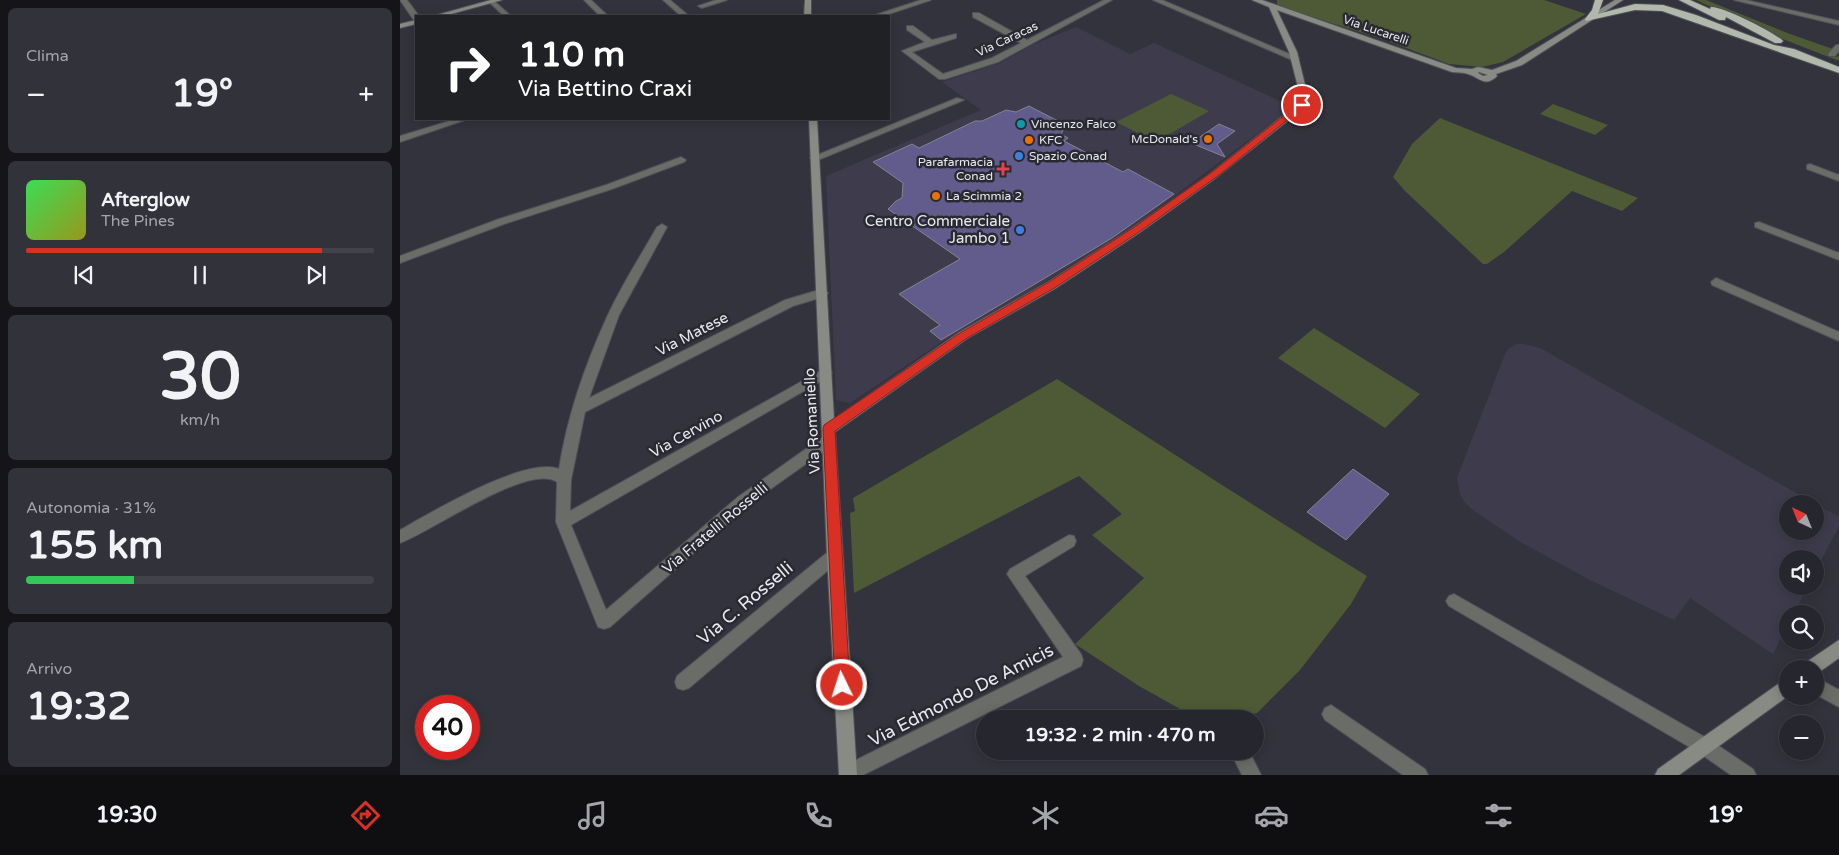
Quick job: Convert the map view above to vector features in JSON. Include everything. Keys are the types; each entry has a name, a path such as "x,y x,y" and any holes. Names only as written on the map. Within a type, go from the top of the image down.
{"highway":[{"path":"1589,19 1596,11 1599,0"},
{"path":"1671,0 1839,70"},
{"path":"1683,0 1839,65"},
{"path":"1692,0 1744,22 1780,42"},
{"path":"1589,19 1635,7 1663,8 1693,17 1772,47 1791,51"}],"street":[{"path":"403,0 415,16"},
{"path":"588,0 603,15"},
{"path":"666,0 684,15"},
{"path":"702,6 724,0"},
{"path":"808,0 808,15"},
{"path":"879,15 928,0"},
{"name":"Via Caracas","path":"953,36 906,51 942,77 995,60 1109,0"},
{"path":"1156,0 1295,58"},
{"name":"Via Lucarelli","path":"1255,0 1272,3 1314,21 1455,70 1473,72 1481,69 1492,73 1519,63 1620,0"},
{"path":"1737,0 1839,23"},
{"path":"441,15 495,1 507,15"},
{"path":"829,434 964,336 1052,285 1136,230 1216,174 1302,105 1305,101 1304,95 1287,23 1272,3"},
{"path":"976,15 1026,44"},
{"path":"1287,23 1314,21"},
{"path":"400,26 415,22"},
{"path":"910,28 932,43"},
{"path":"1832,54 1839,47"},
{"path":"815,158 960,100"},
{"path":"400,139 461,120"},
{"name":"Via Romaniello","path":"813,120 834,556 848,774"},
{"path":"400,260 503,221 609,187 681,160"},
{"path":"1810,167 1839,178"},
{"path":"1759,224 1839,257"},
{"path":"562,522 564,480 568,454 579,409 600,344 662,227"},
{"path":"1716,282 1839,337"},
{"name":"Via Matese","path":"579,409 789,303 822,293"},
{"name":"Via Cervino","path":"562,522 826,373"},
{"name":"Via Fratelli Rosselli","path":"562,522 604,622 743,501 829,434"},
{"path":"400,537 511,481 534,473 552,472 564,480"},
{"name":"Via Edmondo De Amicis","path":"848,774 1074,660 1014,574 1069,541"},
{"name":"Via C. Rosselli","path":"683,682 834,556"},
{"path":"1454,600 1704,746 1747,775"},
{"path":"1822,660 1839,648"},
{"path":"1824,690 1839,699"},
{"path":"1664,775 1779,692"},
{"path":"1331,714 1419,775"},
{"path":"1244,760 1252,775"}],"shaded area":[{"path":"1076,27 1130,54 1154,43 1293,107 1133,227 990,316 942,342 850,403 836,400 826,176 981,110 942,82 1000,63 1032,45"},
{"path":"1517,344 1540,348 1800,495 1779,495 1779,540 1824,540 1824,509 1839,517 1839,526 1824,555 1824,550 1779,550 1779,595 1804,595 1798,605 1779,605 1779,642 1773,654 1690,598 1674,620 1588,579 1522,543 1465,503 1460,494 1457,478 1508,349"}],"green space":[{"path":"1277,0 1544,0 1586,14 1503,62 1482,67 1449,64 1382,39 1277,6"},
{"path":"1696,0 1706,0 1833,49 1828,54 1837,57 1839,55 1839,61 1770,34"},
{"path":"1171,94 1209,111 1156,142 1116,122"},
{"path":"1553,104 1608,125 1595,135 1540,114"},
{"path":"1440,118 1638,198 1622,211 1572,191 1504,252 1487,264 1483,264 1405,191 1393,177 1412,144"},
{"path":"1314,328 1420,394 1385,428 1278,358"},
{"path":"1057,379 1367,576 1351,604 1300,670 1260,710 1182,710 1139,686 1075,644 1144,578 1092,535 1122,514 1079,476 854,593 850,513 855,511 853,498"}],"building":[{"name":"Centro Commerciale Jambo 1","path":"1029,106 1060,122 1060,127 1064,129 1061,134 1068,138 1064,141 1123,172 1128,169 1174,194 1112,238 941,340 930,331 940,325 899,294 960,259 888,209 902,198 903,183 873,162 912,144 919,148 975,121 982,121 1006,110 1016,112"},
{"name":"McDonald's","path":"1219,124 1235,131 1217,144 1225,157 1191,143"},
{"path":"1353,469 1389,494 1346,540 1307,512"}],"place":[{"name":"Vincenzo Falco","path":"1021,124"},
{"name":"McDonald's","path":"1208,139"},
{"name":"KFC","path":"1029,140"},
{"name":"Spazio Conad","path":"1019,156"},
{"name":"Parafarmacia Conad","path":"1003,169"},
{"name":"La Scimmia 2","path":"936,196"},
{"name":"Centro Commerciale Jambo 1","path":"1020,230"}],"route":[{"path":"842,685 829,429 964,336 1052,285 1136,230 1216,174 1302,105"}]}
